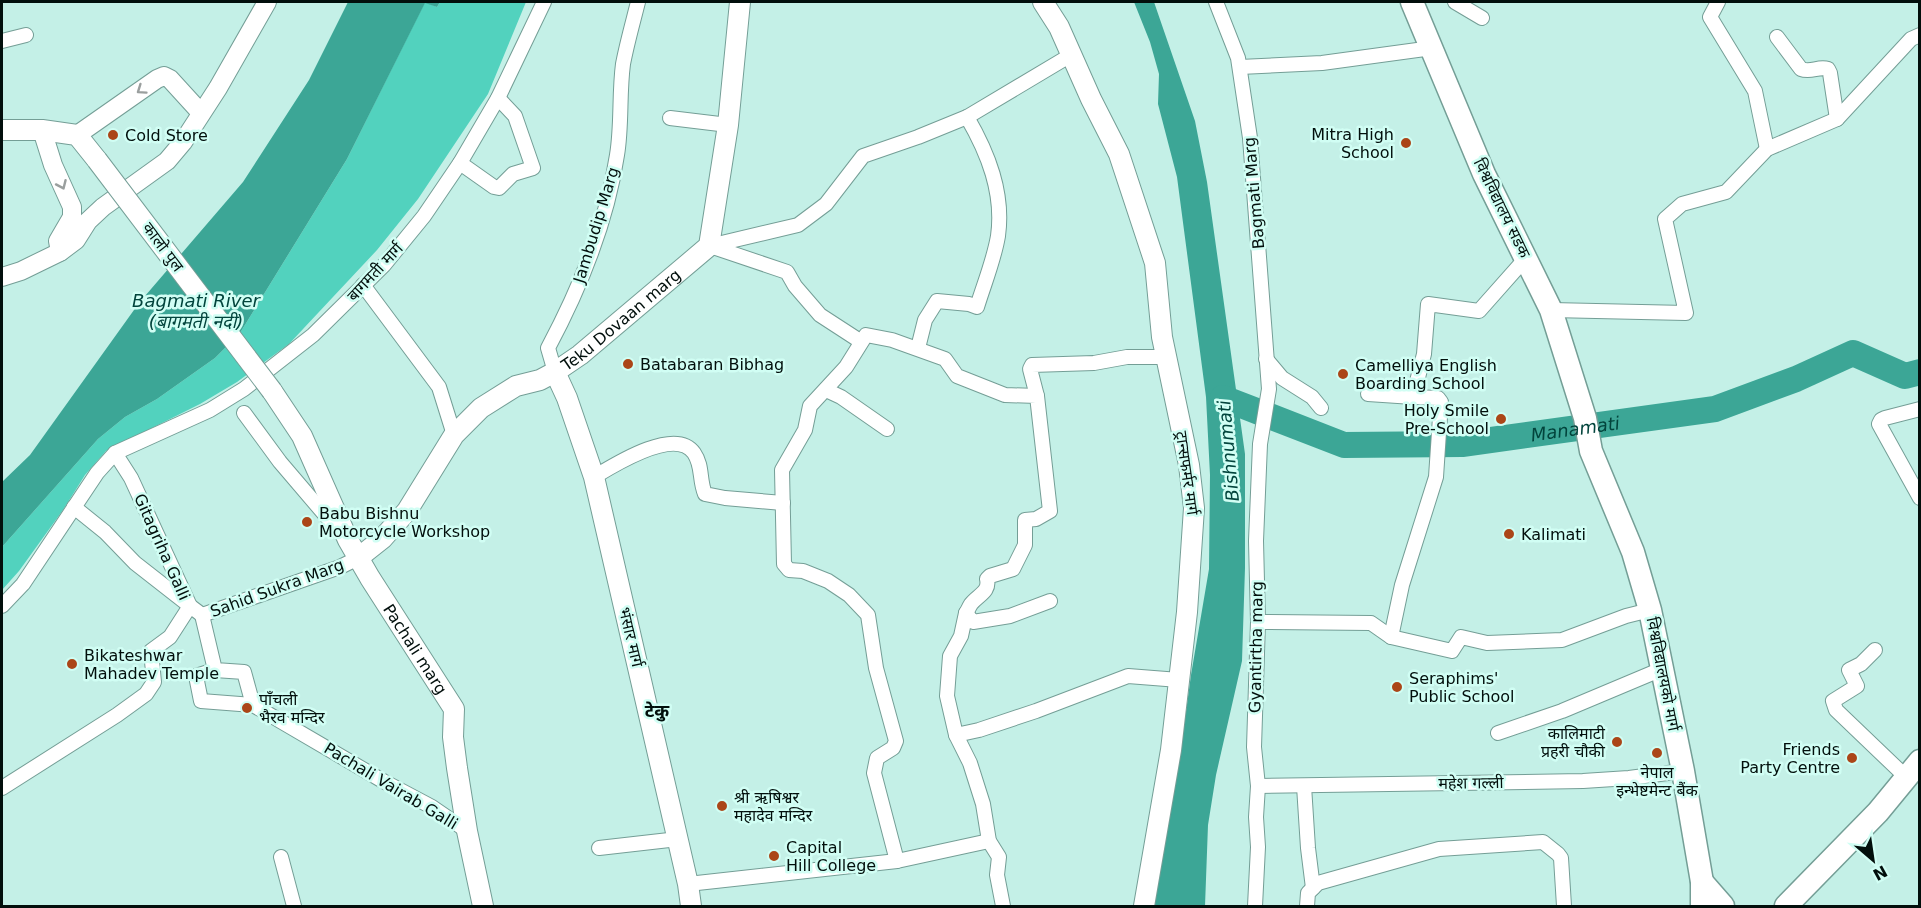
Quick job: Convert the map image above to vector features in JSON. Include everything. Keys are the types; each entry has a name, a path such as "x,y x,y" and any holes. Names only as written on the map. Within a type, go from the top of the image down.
{"main road":[{"path":"709,246 728,126 740,2"},
{"name":"ट्रान्सफर्मर मार्ग","path":"1043,2 1059,27 1119,154 1155,263 1162,337 1189,465 1194,508 1187,612 1171,750 1144,906"},
{"name":"विश्वविद्यालय सडक","path":"1413,2 1484,174 1551,310 1585,418"},
{"path":"2,130 42,130 77,135"},
{"name":"कालो पुल","path":"77,135 286,411"},
{"name":"Teku Dovaan marg","path":"358,558 382,539 406,511 454,435 481,408 516,386 540,380 555,372 580,355 709,246"},
{"name":"भंसार मार्ग","path":"555,372 567,398 594,477 678,839 691,906"},
{"name":"Pachali marg","path":"286,411 302,436 358,558 454,709 453,737 467,831 483,906"},
{"name":"विश्वविद्यालयको मार्ग","path":"1585,418 1591,451 1633,552 1650,610 1683,771 1702,882 1702,906"},
{"path":"1786,906 1878,812 1913,769"},
{"path":"1702,882 1723,906"}],"street":[{"path":"2,277 21,271 60,252 76,240 88,221 103,207 166,161 183,142 267,2"},
{"name":"बागमती मार्ग","path":"115,453 210,410 244,389 313,335 384,265 424,216 460,163 498,98 544,2"},
{"name":"Jambudip Marg","path":"555,372 549,348 569,309 581,278 610,188 617,154 623,64 638,2"},
{"name":"Bagmati Marg","path":"1216,2 1240,67 1250,138 1269,389"},
{"path":"1455,2 1482,18"},
{"path":"1718,2 1710,17 1755,91 1767,149"},
{"path":"2,41 26,35"},
{"path":"1551,310 1686,313 1665,219 1683,204 1726,192 1767,149 1837,119 1911,39 1920,35"},
{"path":"1777,37 1801,69 1806,71 1828,69 1837,119"},
{"path":"1240,67 1322,63 1432,48"},
{"path":"709,246 798,225 826,204 863,156 967,117 1071,55"},
{"path":"77,135 164,76 170,79 201,113"},
{"path":"460,163 494,187 499,188 513,174 533,168 516,116 498,98"},
{"path":"918,348 925,320 937,301 977,307 998,239 1000,214 996,186 982,144 967,117"},
{"path":"670,118 728,126"},
{"path":"42,130 53,165 72,207 72,217 58,241 60,252"},
{"path":"709,246 787,272 795,286 820,315 860,341"},
{"path":"1413,397 1424,354 1428,304 1479,311 1526,258"},
{"path":"363,285 439,387 454,435"},
{"path":"897,861 874,773 877,758 893,748 896,741 876,668 868,615 849,595 828,581 803,571 789,570 784,564 782,470 805,430 810,406 846,367 860,341 866,335 892,340 945,359 957,376 1005,395 1037,396"},
{"path":"1003,906 997,875 999,857 989,841 983,804 970,763 956,735 947,696 950,656 961,636 971,604 986,590 987,579 1013,569 1025,545 1025,520 1035,519 1050,511 1037,396 1030,369 1032,364 1094,363 1127,357 1166,357"},
{"path":"1266,359 1282,378 1312,398 1321,408"},
{"name":"Gyantirtha marg","path":"1255,906 1258,848 1256,817 1258,786 1254,747 1256,541 1260,444 1269,389"},
{"path":"826,390 841,397 887,429"},
{"path":"1368,394 1440,399 1440,438 1436,477 1402,585 1391,637"},
{"path":"1920,409 1885,418 1879,424 1920,498"},
{"path":"244,413 304,491 348,540"},
{"path":"594,477 631,456 660,445 681,444 693,452 698,461 705,494 783,503"},
{"path":"2,606 23,584 97,473 115,453"},
{"name":"Gitagriha Galli","path":"115,453 131,478 190,606"},
{"name":"Gitagriha Galli","path":"74,507 105,532 135,563 190,606"},
{"name":"Sahid Sukra Marg","path":"2,788 146,694 154,682 151,651 170,637 190,606 202,615 340,567 358,558"},
{"path":"966,614 973,622 1010,616 1050,601"},
{"path":"1257,622 1371,623 1391,637 1452,651 1461,637 1487,643 1562,639 1626,616 1650,610"},
{"path":"202,615 215,670 244,672 253,705"},
{"path":"1875,650 1861,664 1849,670 1857,686 1833,701 1836,710 1913,769"},
{"path":"1498,733 1562,711 1662,669"},
{"name":"Pachali Vairab Galli","path":"215,670 196,676 201,701 253,705 383,782 432,807 467,831"},
{"path":"956,735 979,730 1036,711 1128,676 1179,680"},
{"name":"महेश गल्ली","path":"1258,786 1583,781 1683,771"},
{"path":"1304,786 1313,888"},
{"path":"599,848 678,839"},
{"path":"688,884 897,861 989,841"},
{"path":"1307,906 1308,892 1318,883 1439,849 1543,842 1561,858 1564,906"},
{"path":"281,857 294,906"}],"shaded area":[{"path":"425,2 437,7 440,2 526,2 488,94 418,199 377,250 289,344 237,382 200,404 106,451 85,475 19,571 2,590 2,547 98,439 125,417 157,399 215,358 240,333 347,159"}],"water":[{"name":"Bagmati River (बागमती नदी)","path":"348,2 440,2 437,7 425,3 347,159 240,333 215,358 157,399 125,417 98,439 2,547 2,482 30,455 139,303 243,182 309,80"},
{"name":"Bishnumati","path":"1134,2 1154,2 1195,121 1207,182 1245,454 1242,661 1216,775 1208,825 1205,906 1151,906 1156,869 1178,770 1209,569 1210,475 1206,397 1177,177 1158,104 1159,74 1150,42"}],"waterway":[{"name":"Manamati","path":"1223,398 1344,445 1462,444 1715,409 1796,379 1853,353 1905,376 1920,372"}],"place":[{"name":"Cold Store","path":"113,135"},
{"name":"Mitra High School","path":"1406,143"},
{"name":"Batabaran Bibhag","path":"628,364"},
{"name":"Camelliya English Boarding School","path":"1343,374"},
{"name":"Holy Smile Pre-School","path":"1501,419"},
{"name":"Babu Bishnu Motorcycle Workshop","path":"307,522"},
{"name":"Kalimati","path":"1509,534"},
{"name":"Bikateshwar Mahadev Temple","path":"72,664"},
{"name":"Seraphims' Public School","path":"1397,687"},
{"name":"पाँचली भैरव मन्दिर","path":"247,708"},
{"name":"कालिमाटी प्रहरी चौकी","path":"1617,742"},
{"name":"नेपाल इन्भेष्टमेन्ट बैंक","path":"1657,753"},
{"name":"Friends Party Centre","path":"1852,758"},
{"name":"श्री ऋषिश्वर महादेव मन्दिर","path":"722,806"},
{"name":"Capital Hill College","path":"774,856"}],"district":[{"name":"टेकु","path":"657,710"}]}
